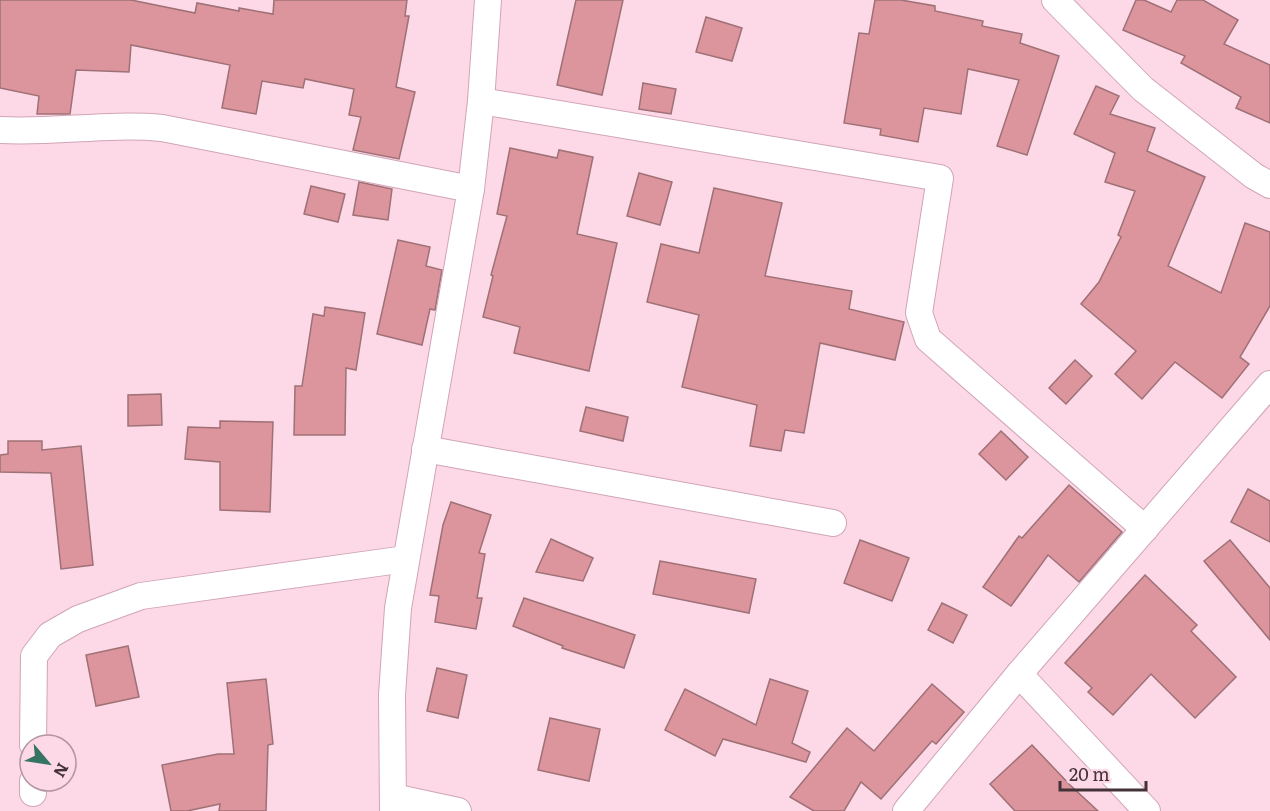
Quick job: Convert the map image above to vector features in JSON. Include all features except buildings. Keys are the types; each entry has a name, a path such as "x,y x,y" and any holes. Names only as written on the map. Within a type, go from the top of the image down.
{"street":[{"path":"458,811 393,804 392,695 398,608 471,189 481,101 488,0"},
{"path":"1055,0 1143,89 1254,177 1270,185"},
{"path":"481,101 940,178 919,313 928,339 1145,529"},
{"path":"0,130 26,131 125,124 162,128 471,189"},
{"path":"906,811 1019,674 1270,384"},
{"path":"425,449 833,523"},
{"path":"33,733 34,656 50,635 78,619 141,596 406,559"},
{"path":"1019,674 1146,811"}]}
